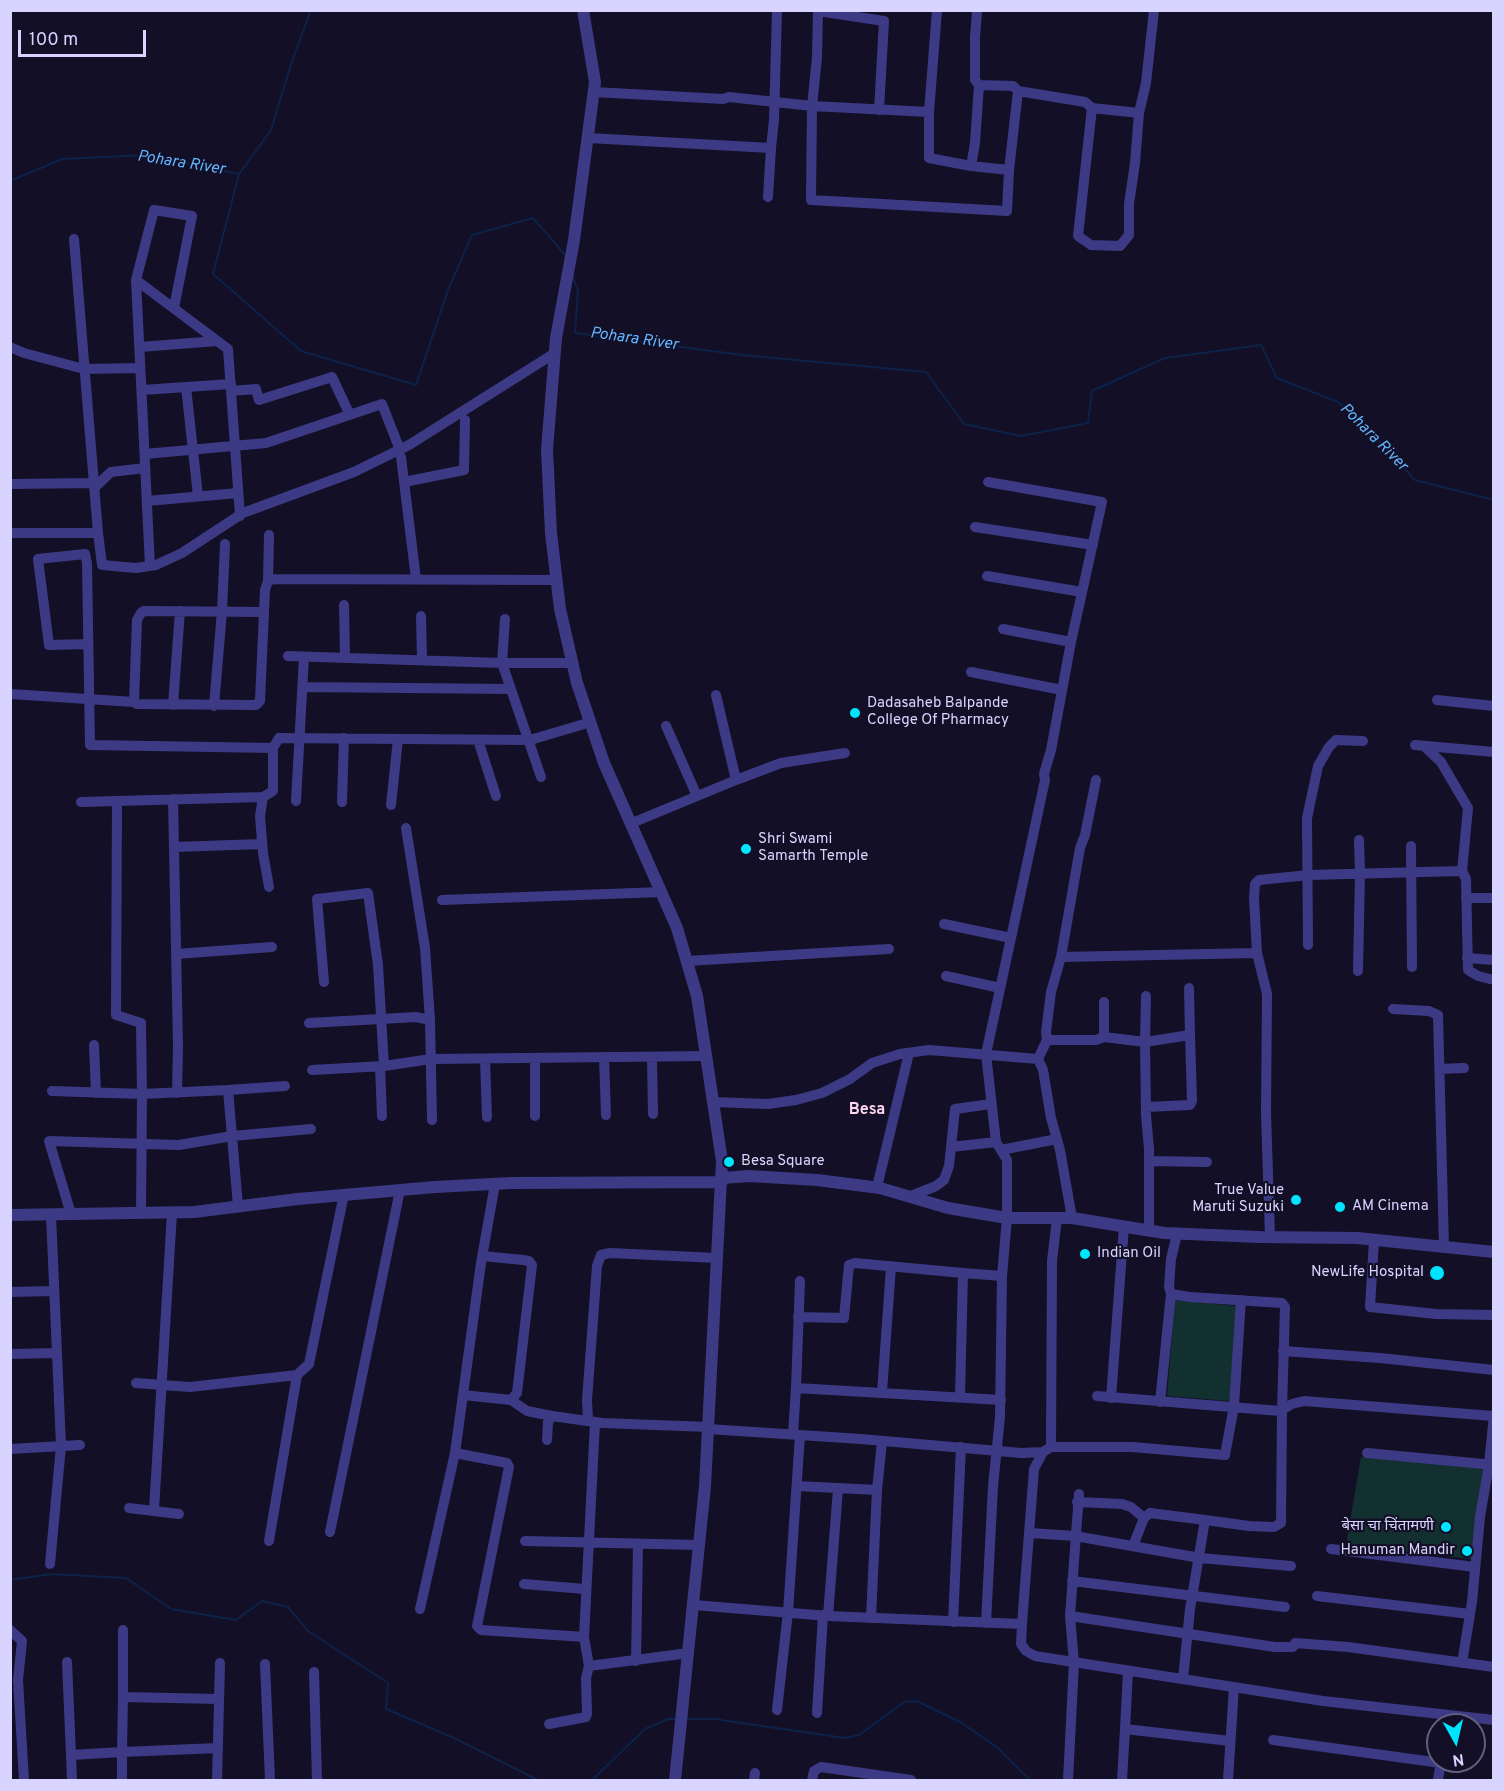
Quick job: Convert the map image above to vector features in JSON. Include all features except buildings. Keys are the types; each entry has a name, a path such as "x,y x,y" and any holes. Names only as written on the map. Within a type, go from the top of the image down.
{"street":[{"path":"583,10 595,82 574,240 556,338 547,450 556,580 560,609 573,663 604,763 662,892 677,928 687,961 697,996 722,1161 709,1428 694,1605 675,1780"},
{"path":"768,197 774,120 777,10"},
{"path":"937,10 929,112 929,158 1009,170"},
{"path":"1092,108 1078,236 1091,245 1120,246 1129,235 1129,204 1139,113 1146,83 1154,10"},
{"path":"879,110 884,21 818,11 817,58 812,106 811,200 1007,211 1018,91"},
{"path":"971,166 979,86 975,80 977,12"},
{"path":"979,86 1012,86 1018,91 1084,102 1092,108 1139,113"},
{"path":"594,92 723,99 729,97 812,106 929,112"},
{"path":"588,138 771,147"},
{"path":"150,566 136,280 153,210 192,216 174,308"},
{"path":"74,239 102,565"},
{"path":"136,280 228,349 240,516"},
{"path":"140,347 217,341"},
{"path":"10,347 84,369 141,368"},
{"path":"87,563 136,568 156,565 182,553 240,516 401,453 555,353"},
{"path":"142,390 186,387 256,389 260,400 333,377 350,415"},
{"path":"186,387 198,496"},
{"path":"145,454 266,443 382,404 401,453 416,579"},
{"path":"404,482 464,470 465,420"},
{"path":"10,484 94,485 111,472 145,468"},
{"path":"986,1623 993,1486 1001,1400 1002,1276 1007,1218 1006,1160 999,1146 991,1104 986,1054 1102,502 988,482"},
{"path":"147,501 238,493"},
{"path":"975,527 1093,545"},
{"path":"10,533 98,533"},
{"path":"10,694 137,704 253,706 260,701 269,535"},
{"path":"214,706 225,544"},
{"path":"88,644 49,645 38,559 85,554 87,563 90,745 273,748"},
{"path":"987,576 1082,592"},
{"path":"268,581 273,579 556,580"},
{"path":"344,605 345,658"},
{"path":"134,702 137,620 144,611 264,612"},
{"path":"173,705 180,611"},
{"path":"421,616 422,660"},
{"path":"505,619 502,663 541,777"},
{"path":"1003,629 1071,642"},
{"path":"288,656 573,663"},
{"path":"296,801 304,657"},
{"path":"971,672 1062,690"},
{"path":"303,687 511,689"},
{"path":"716,695 736,780"},
{"path":"1437,700 1494,706"},
{"path":"81,802 263,796 273,791 273,748 279,738 528,740 591,722"},
{"path":"666,726 697,796"},
{"path":"342,802 344,738"},
{"path":"391,805 398,739"},
{"path":"478,740 496,796"},
{"path":"1308,945 1307,818 1318,766 1336,740 1363,741"},
{"path":"1494,752 1419,746 1441,762 1468,808 1462,871 1466,879 1468,970 1478,976 1494,980"},
{"path":"632,824 781,763 845,753"},
{"path":"1072,1218 1043,1070 1038,1059 1047,1040 1046,1032 1052,992 1061,957 1080,848 1085,835 1096,780"},
{"path":"263,796 260,816 269,887"},
{"path":"173,799 177,1093"},
{"path":"117,801 116,1015 141,1023 141,1212"},
{"path":"406,828 425,948 430,1020 432,1120"},
{"path":"1358,971 1359,840"},
{"path":"174,847 262,844"},
{"path":"1411,846 1412,967"},
{"path":"1270,1237 1266,1113 1268,994 1257,953 1255,884 1259,880 1309,875 1462,871"},
{"path":"442,900 662,892"},
{"path":"324,982 316,899 368,893 378,965 382,1116"},
{"path":"1466,898 1494,898"},
{"path":"944,924 1011,938"},
{"path":"176,954 272,947"},
{"path":"687,961 889,949"},
{"path":"1061,957 1257,953"},
{"path":"1467,958 1494,960"},
{"path":"946,976 1000,988"},
{"path":"1146,1107 1190,1105 1192,1101 1189,988"},
{"path":"1146,996 1149,1230"},
{"path":"1104,1002 1104,1037"},
{"path":"1393,1009 1429,1011 1438,1015 1444,1248"},
{"path":"309,1023 416,1017 430,1020"},
{"path":"1047,1040 1096,1040 1104,1037 1145,1042 1190,1035"},
{"path":"93,1045 96,1092"},
{"path":"713,1102 768,1104 796,1100 822,1093 841,1084 872,1063 929,1050 1038,1059"},
{"path":"877,1187 909,1053"},
{"path":"312,1071 382,1066 431,1059 707,1056"},
{"path":"604,1057 606,1115"},
{"path":"652,1057 653,1114"},
{"path":"535,1058 535,1116"},
{"path":"485,1059 487,1117"},
{"path":"1440,1069 1464,1068"},
{"path":"52,1091 142,1094 285,1086"},
{"path":"228,1090 238,1206"},
{"path":"911,1196 936,1186 944,1180 949,1166 955,1109 991,1104"},
{"path":"71,1214 49,1141 179,1145 232,1136 311,1129"},
{"path":"951,1147 999,1146 1057,1138"},
{"path":"1149,1161 1207,1162"},
{"path":"10,1215 172,1213 400,1190 495,1184 722,1180 749,1176 817,1180 877,1187 948,1208 1007,1218 1072,1218 1178,1233 1374,1240 1494,1252"},
{"path":"420,1609 455,1453 495,1184"},
{"path":"330,1532 400,1190"},
{"path":"136,1383 190,1388 297,1375 309,1364 344,1194"},
{"path":"154,1510 172,1213"},
{"path":"50,1564 61,1446 51,1215"},
{"path":"1057,1218 1053,1261 1047,1449 1034,1469 1021,1644 1026,1651 1035,1656 1426,1717"},
{"path":"1111,1398 1124,1226"},
{"path":"1160,1402 1171,1294 1169,1287 1171,1259 1178,1233"},
{"path":"1374,1240 1370,1307 1436,1314 1494,1315"},
{"path":"549,1724 586,1717 587,1714 586,1678 589,1666 584,1637 585,1589 590,1542 591,1421 587,1400 597,1266 601,1256 610,1253 717,1258"},
{"path":"483,1256 529,1261 532,1265 516,1393 511,1400"},
{"path":"798,1317 844,1318 849,1264 1002,1276"},
{"path":"882,1392 891,1267"},
{"path":"960,1397 963,1273"},
{"path":"777,1710 788,1612 797,1486 795,1388 800,1281"},
{"path":"10,1292 54,1291"},
{"path":"1133,1546 1144,1518 1150,1512 1249,1526 1274,1527 1281,1523 1281,1410 1285,1307 1282,1303 1171,1294"},
{"path":"463,1395 511,1400 527,1411 591,1421 1021,1453 1047,1449 1131,1447 1226,1455 1234,1407 1241,1300"},
{"path":"1283,1352 1380,1358 1494,1370"},
{"path":"10,1354 57,1353"},
{"path":"269,1540 297,1375"},
{"path":"795,1388 1001,1400"},
{"path":"1097,1396 1281,1410 1304,1401 1493,1415 1491,1465 1480,1516 1470,1614 1462,1663"},
{"path":"547,1440 548,1422 552,1416"},
{"path":"871,1618 877,1490 882,1441"},
{"path":"10,1449 80,1445"},
{"path":"952,1622 961,1448"},
{"path":"455,1453 507,1463 509,1467 477,1626 481,1630 584,1637"},
{"path":"1367,1453 1491,1465"},
{"path":"797,1486 877,1490"},
{"path":"817,1713 838,1489"},
{"path":"1068,1780 1074,1662 1070,1616 1078,1498 1122,1504 1131,1507 1144,1518"},
{"path":"129,1508 179,1514"},
{"path":"1183,1679 1205,1520"},
{"path":"1030,1533 1075,1536 1200,1558 1292,1566"},
{"path":"525,1541 699,1545"},
{"path":"636,1660 639,1544"},
{"path":"1330,1549 1475,1567"},
{"path":"1072,1581 1284,1607"},
{"path":"524,1584 585,1589"},
{"path":"1317,1596 1470,1614"},
{"path":"694,1605 825,1616 1022,1624"},
{"path":"1070,1616 1275,1647 1293,1647 1295,1643 1348,1647 1494,1667"},
{"path":"10,1630 22,1641 14,1680 24,1780"},
{"path":"122,1780 123,1630"},
{"path":"589,1666 689,1653"},
{"path":"67,1662 72,1780"},
{"path":"217,1780 220,1663"},
{"path":"265,1664 270,1780"},
{"path":"1122,1780 1128,1671"},
{"path":"314,1672 317,1780"},
{"path":"1228,1780 1234,1687"},
{"path":"123,1697 219,1699"},
{"path":"1125,1729 1230,1741"},
{"path":"1273,1740 1426,1760"},
{"path":"71,1755 218,1748"},
{"path":"812,1780 814,1771 821,1767 911,1780"}],"green space":[{"path":"1175,1300 1237,1306 1230,1401 1167,1396"},
{"path":"1361,1457 1483,1468 1471,1559 1346,1545"}],"waterway":[{"path":"239,174 271,130 292,61 311,10"},
{"name":"Pohara River","path":"10,181 62,159 147,155 239,174 213,274 301,351 416,385 448,290 472,235 533,218 566,256"},
{"name":"Pohara River","path":"572,275 578,291 575,333 742,355 926,372 964,424 1021,436 1088,423 1092,391 1165,358 1261,345 1277,378 1338,402 1371,432 1415,480 1494,500"},
{"path":"10,1580 51,1574 126,1578 171,1609 236,1620 262,1601 288,1607 308,1631 388,1683 386,1709 454,1738 538,1780"},
{"path":"684,1719 714,1719 845,1738 859,1735 904,1702 917,1701 962,1723 998,1748 1030,1780"},
{"path":"592,1780 645,1729 668,1719 676,1719"}],"place":[{"name":"Dadasaheb Balpande College Of Pharmacy","path":"855,713"},
{"name":"Shri Swami Samarth Temple","path":"746,849"},
{"name":"Besa Square","path":"729,1162"},
{"name":"True Value Maruti Suzuki","path":"1296,1200"},
{"name":"AM Cinema","path":"1340,1207"},
{"name":"Indian Oil","path":"1085,1254"},
{"name":"NewLife Hospital","path":"1437,1273"},
{"name":"बेसा चा चिंतामणी","path":"1446,1527"},
{"name":"Hanuman Mandir","path":"1467,1551"}],"district":[{"name":"Besa","path":"867,1111"}]}
